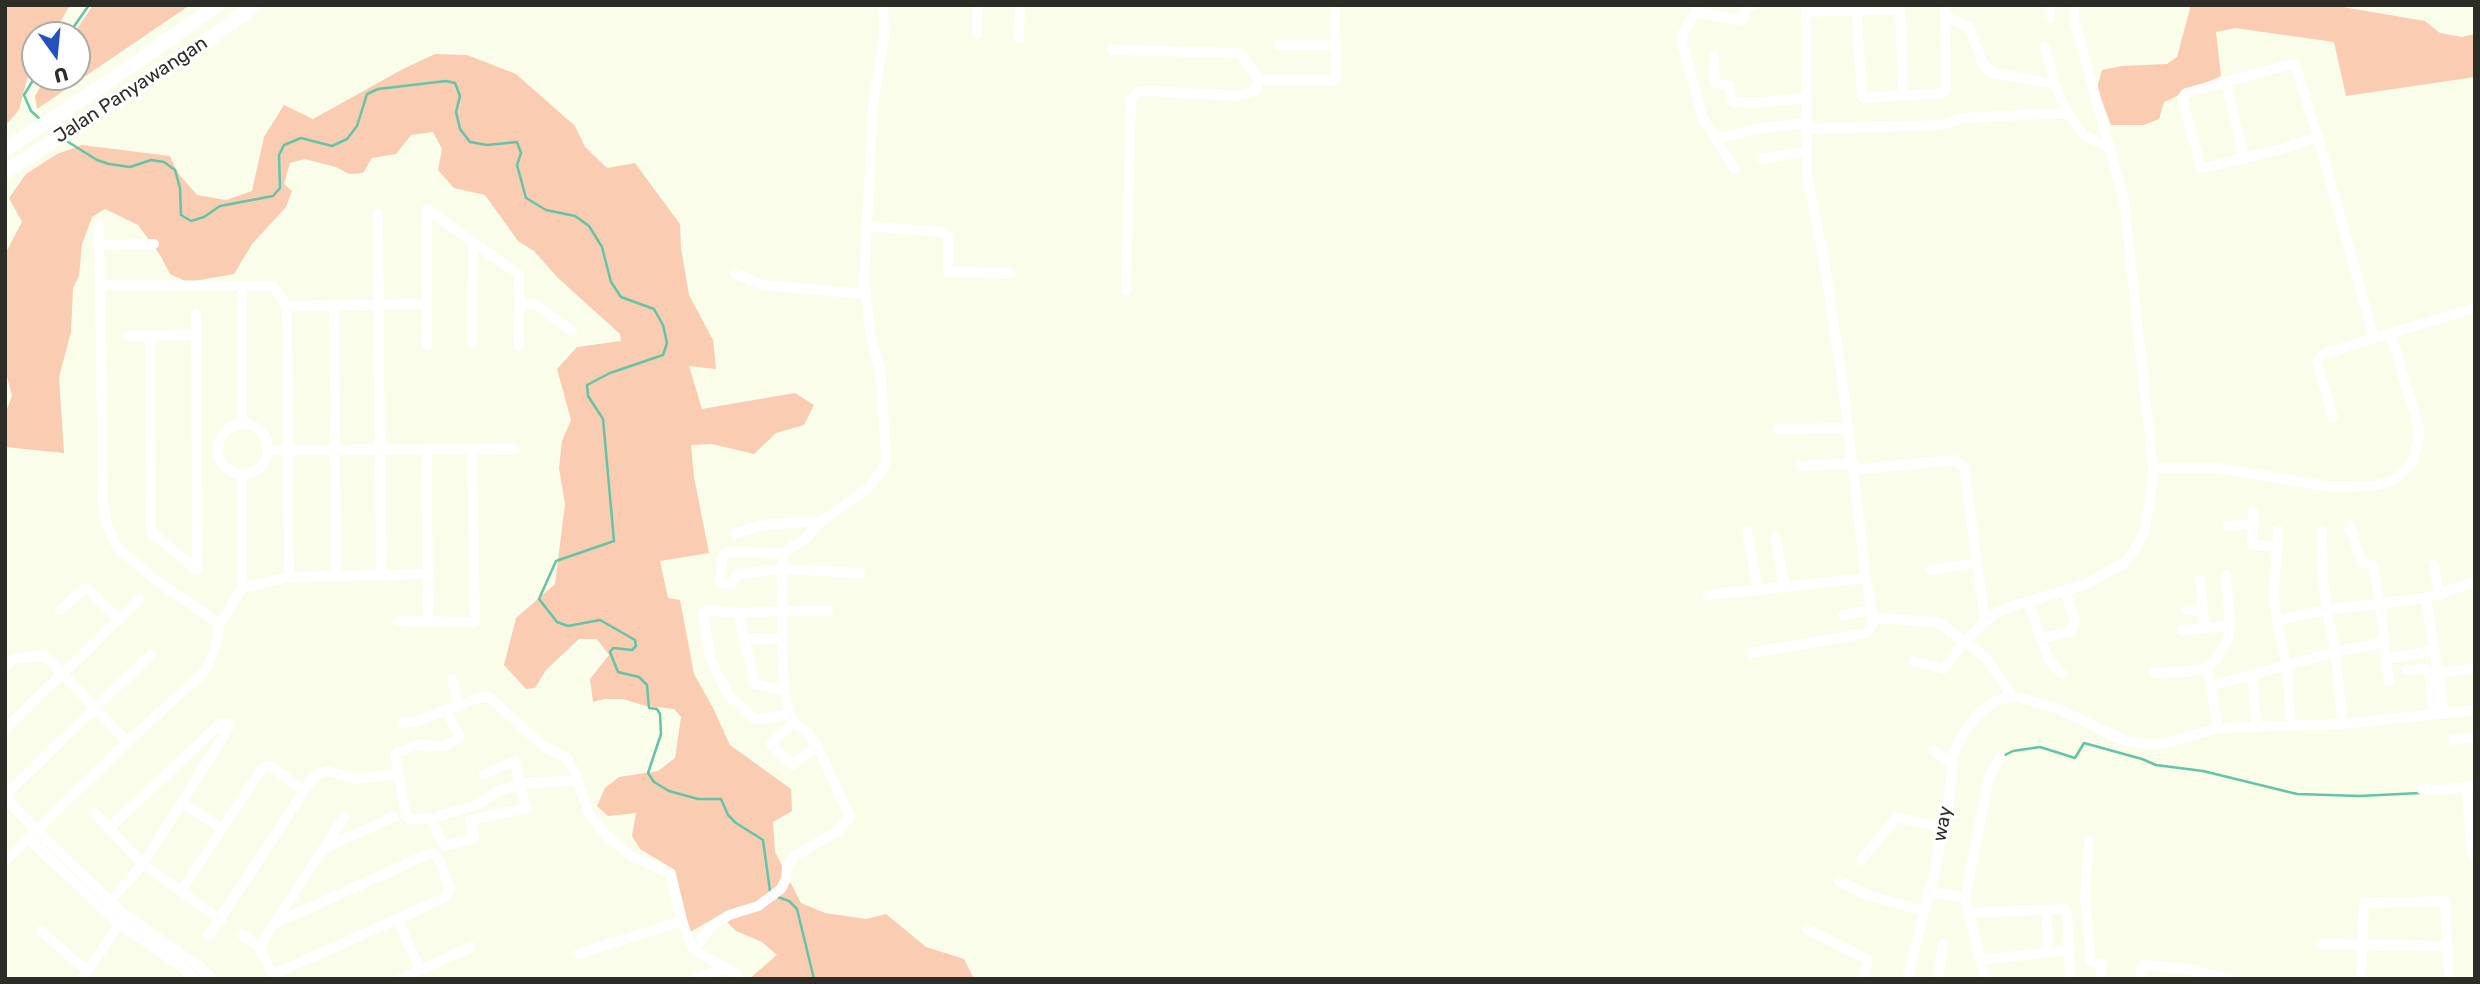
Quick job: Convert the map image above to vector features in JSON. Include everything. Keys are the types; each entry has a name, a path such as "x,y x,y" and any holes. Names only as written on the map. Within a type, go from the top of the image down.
{"main road":[{"name":"Jalan Panyawangan","path":"5,149 218,5"},
{"name":"Jalan Panyawangan","path":"5,172 190,53 256,5"}],"street":[{"path":"860,573 782,569 737,575 730,585 719,581 722,557 727,552 783,553 805,539 822,521 868,488 883,470 886,461 880,373 865,294 873,103 884,37 883,5"},
{"path":"977,5 977,34"},
{"path":"1019,38 1020,5"},
{"path":"1259,80 1336,80 1335,5"},
{"path":"1735,170 1703,119 1682,43 1683,33 1695,12 1739,20 1744,18 1746,8 1753,5"},
{"path":"1856,7 1862,96 1866,98 1936,94 1946,89 1945,5"},
{"path":"2050,5 2050,18"},
{"path":"1913,661 1943,669 1984,621 1998,612 2028,601 2086,584 2124,563 2144,532 2153,468 2124,200 2074,19 2074,5"},
{"path":"1752,653 1866,633 1871,627 1872,614 1850,428 1824,259 1807,176 1806,9 1900,7 1903,95"},
{"path":"1947,17 1969,27 1983,64 1992,73 2055,84"},
{"path":"1279,45 1336,45"},
{"path":"2046,47 2055,84 2067,113 2085,136 2110,148"},
{"path":"1112,50 1240,53 1259,80"},
{"path":"1714,56 1716,83 1730,86 1731,100 1734,102 1806,98"},
{"path":"2318,136 2207,168 2200,165 2182,98 2186,93 2295,65 2318,136 2374,338"},
{"path":"1126,290 1131,100 1138,92 1150,91 1237,96 1255,91 1259,80"},
{"path":"2226,82 2244,159"},
{"path":"1716,139 1760,128 1942,125 1961,118 2067,113"},
{"path":"1761,159 1807,151"},
{"path":"427,345 427,209 519,275 519,346"},
{"path":"378,214 381,575"},
{"path":"99,225 103,503 107,525 117,547 154,579 220,624"},
{"path":"866,226 943,232 948,237 948,272 1011,273"},
{"path":"472,343 473,243"},
{"path":"99,245 153,244"},
{"path":"735,273 762,285 865,294"},
{"path":"100,285 273,286 287,306 289,577"},
{"path":"242,286 242,424"},
{"path":"287,306 427,304"},
{"path":"519,304 535,304 572,331"},
{"path":"334,306 335,576"},
{"path":"2333,418 2317,360 2323,354 2475,308"},
{"path":"150,336 151,531 197,570 196,314"},
{"path":"2153,468 2217,468 2331,486 2374,486 2394,480 2412,463 2420,433 2391,333"},
{"path":"127,336 196,335"},
{"path":"242,424 256,427 265,436 269,450 265,463 255,472 242,475 229,472 220,463 217,450 220,437 229,428 242,424"},
{"path":"1777,429 1850,428"},
{"path":"427,449 428,622"},
{"path":"397,621 475,622 472,449"},
{"path":"269,450 515,449"},
{"path":"196,450 217,450"},
{"path":"1801,466 1954,460 1960,462 1964,467 1984,621"},
{"path":"5,860 208,667 220,624 242,588 242,475"},
{"path":"2253,512 2252,544 2277,547"},
{"path":"736,533 763,525 822,521"},
{"path":"2228,526 2252,524"},
{"path":"2349,524 2361,562 2373,565 2381,605 2389,682"},
{"path":"2278,530 2274,594 2287,667 2291,726"},
{"path":"1747,531 1758,591"},
{"path":"2322,531 2323,579 2336,652 2342,724"},
{"path":"1776,539 1784,588"},
{"path":"694,949 706,931 729,915 758,906 781,889 786,879 787,867 794,856 836,832 849,817 817,745 792,718 784,691 783,553"},
{"path":"1931,570 1976,563"},
{"path":"2434,565 2439,594"},
{"path":"242,588 289,577 428,575"},
{"path":"2154,673 2207,668 2225,646 2230,626 2225,575"},
{"path":"1708,595 1866,578"},
{"path":"2200,580 2205,628"},
{"path":"2277,620 2328,610 2426,598 2475,582"},
{"path":"60,610 85,589 119,620"},
{"path":"2041,639 2071,631 2074,626 2075,621 2064,591"},
{"path":"2426,598 2439,673 2439,713"},
{"path":"5,729 139,600"},
{"path":"2028,601 2049,660 2062,674"},
{"path":"792,718 754,718 729,696 710,656 703,613 708,610 738,613 828,611"},
{"path":"2188,610 2203,611"},
{"path":"738,613 755,684 784,691"},
{"path":"1843,615 1872,614 1938,622 1985,657 2013,696 2056,708 2124,740 2143,744 2162,744 2218,728 2342,724 2475,710"},
{"path":"2182,631 2230,626"},
{"path":"744,639 782,639"},
{"path":"2210,686 2384,642"},
{"path":"2386,659 2435,650"},
{"path":"5,667 13,659 45,654 127,742"},
{"path":"107,905 80,888 33,835 8,800 8,795 151,654"},
{"path":"2207,668 2218,728"},
{"path":"2439,673 2475,668"},
{"path":"2407,670 2425,669 2429,673 2439,713"},
{"path":"2252,675 2257,727"},
{"path":"452,679 459,707"},
{"path":"402,723 415,722 482,696 490,698 542,745 567,758 590,815 606,835 631,856 671,874 682,921 694,949 737,974 739,979"},
{"name":"way","path":"1909,978 1948,807 1951,762 1962,735 1977,715 1995,701 2013,696"},
{"path":"447,711 459,739 443,746 415,745 395,754 406,816 415,820 430,818 444,846 473,840 475,838 470,820 527,808 515,761 484,774"},
{"path":"792,718 771,743 791,765 795,765 817,745"},
{"path":"107,905 143,864 229,724 220,723 110,828"},
{"path":"2453,740 2475,737"},
{"path":"1933,750 1951,762"},
{"path":"1985,979 1965,898 1989,777 2000,757"},
{"path":"181,891 221,828 265,767 271,766 304,791"},
{"path":"208,936 312,779 320,772 328,771 357,779 392,775"},
{"path":"439,816 477,805 496,792 519,784 578,780"},
{"path":"2421,789 2442,790 2471,785 2472,852 2475,856"},
{"path":"182,802 221,828"},
{"path":"93,812 143,864 221,920"},
{"path":"259,947 344,817"},
{"path":"324,848 394,817"},
{"path":"1861,860 1897,817 1943,828"},
{"path":"33,835 89,879 107,905 122,920 196,979"},
{"path":"2089,840 2085,897 2091,962 2101,964 2101,979"},
{"path":"242,934 259,947 273,977 446,897 449,888 440,861 433,853 276,923"},
{"path":"80,888 89,879"},
{"path":"1839,881 1867,895 1924,911"},
{"path":"1928,891 1965,898"},
{"path":"2361,979 2365,902 2445,901 2449,979"},
{"path":"1969,913 2067,909 2070,979"},
{"path":"2046,910 2049,952"},
{"path":"397,919 419,970"},
{"path":"41,931 85,975 122,920"},
{"path":"122,920 199,966 206,977"},
{"path":"578,954 682,921"},
{"path":"1807,929 1868,960 1863,979"},
{"path":"1938,979 1943,944"},
{"path":"2320,944 2449,946"},
{"path":"400,979 471,947"},
{"path":"1981,960 2068,950"},
{"path":"2140,979 2144,965 2186,974 2231,978"},
{"path":"697,978 727,968"}],"shaded area":[{"path":"5,5 70,5 61,21 21,21 21,91 24,91 19,110 5,126"},
{"path":"93,5 190,5 91,72 91,21 82,21"},
{"path":"2191,5 2331,5 2425,21 2440,33 2462,37 2475,34 2475,77 2346,96 2334,42 2235,28 2216,32 2221,76 2164,102 2159,119 2144,125 2111,125 2097,88 2102,70 2122,66 2167,64 2177,57"},
{"path":"435,54 467,55 516,74 575,126 585,147 607,168 635,163 680,224 689,295 713,340 716,369 689,366 702,409 795,393 814,405 804,425 776,433 754,454 712,444 691,445 694,477 709,553 660,561 668,598 680,600 694,674 730,745 791,789 792,811 773,822 775,852 801,903 825,913 866,919 886,914 926,947 964,959 974,979 749,979 777,955 762,942 736,931 720,915 690,932 675,870 640,849 632,836 636,813 608,816 597,806 605,788 619,777 658,771 675,758 681,717 674,709 646,706 623,699 593,702 590,679 609,655 597,639 579,639 546,670 535,688 526,689 504,665 516,618 555,584 565,504 559,468 562,441 571,420 557,369 577,347 621,341 620,334 558,278 534,251 518,241 485,195 454,188 438,170 442,149 433,132 411,135 396,154 372,158 363,173 349,174 336,167 305,159 290,163 284,184 292,191 286,207 252,244 234,274 188,282 170,274 138,225 105,209 92,217 82,244 79,276 73,288 71,332 59,377 64,453 5,447 5,414 12,396 5,369 5,254 22,222 9,198 26,174 57,154 82,145 170,156 178,173 197,195 226,200 252,191 264,137 284,105 313,119"},
{"path":"38,91 63,91 37,109 35,96"}],"waterway":[{"path":"78,21 89,5"},
{"path":"65,140 97,160 109,164 130,167 151,160 164,162 175,170 180,188 181,215 191,221 204,217 220,206 273,196 280,188 279,155 284,145 301,138 332,146 347,139 357,126 367,94 378,89 446,81 455,83 460,96 456,112 460,129 470,142 487,145 517,142 521,153 517,165 526,198 546,210 575,216 589,226 602,247 611,282 621,297 654,309 663,325 667,343 663,355 610,373 587,385 588,396 603,419 614,541 556,561 539,599 557,622 568,626 600,620 635,640 636,646 632,650 613,648 610,652 618,672 639,677 647,685 649,708 657,709 660,714 661,734 648,773 654,782 669,791 698,799 721,799 728,815 736,823 763,840 770,891 789,901 797,909 814,979"},
{"path":"26,91 24,95 31,111 41,120"},
{"path":"2001,757 2013,751 2040,747 2075,758 2084,743 2156,765 2203,771 2297,794 2360,796 2420,793"}]}
